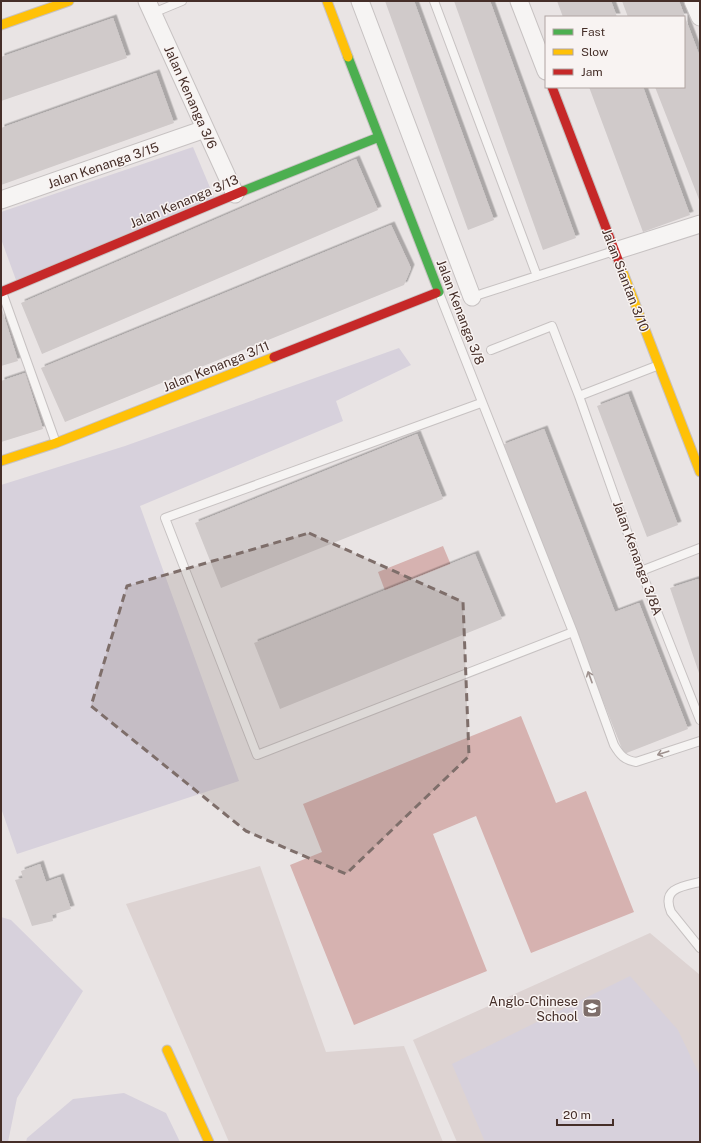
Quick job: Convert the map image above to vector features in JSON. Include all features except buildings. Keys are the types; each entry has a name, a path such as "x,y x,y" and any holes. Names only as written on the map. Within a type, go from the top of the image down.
{"street":[{"path":"1,25 69,1"},
{"name":"Jalan Kenanga 3/8","path":"327,1 439,292"},
{"path":"360,1 472,297"},
{"path":"519,1 545,68"},
{"path":"693,1 700,17"},
{"name":"Jalan Kenanga 3/6","path":"150,7 235,194"},
{"name":"Jalan Siantan 3/10","path":"552,88 700,472"},
{"name":"Jalan Kenanga 3/15","path":"1,200 205,130"},
{"name":"Jalan Kenanga 3/13","path":"1,291 235,194 379,137"},
{"path":"615,251 700,224"},
{"name":"Jalan Kenanga 3/11","path":"1,461 56,444 439,292"},
{"path":"167,1050 208,1142"}],"lane":[{"path":"150,7 182,1"},
{"path":"434,1 537,276"},
{"path":"472,297 615,251"},
{"path":"1,291 56,444"},
{"name":"Jalan Kenanga 3/8","path":"439,292 481,403 573,632 614,745 621,756 627,760 636,762 700,741"},
{"name":"Jalan Kenanga 3/8A","path":"491,350 552,326 579,396 641,571 700,720"},
{"path":"579,396 659,365"},
{"path":"481,403 165,518 257,755 573,632"},
{"path":"689,444 700,440"},
{"path":"641,571 700,548"},
{"path":"700,882 676,887 672,891 669,906 671,912 700,948"}],"highlighted area":[{"path":"309,533 463,602 469,756 346,874 246,831 91,706 127,586"}],"shaded area":[{"path":"193,147 214,197 16,280 1,239 1,212"},
{"path":"399,348 411,365 336,401 343,421 140,506 239,781 17,854 1,808 1,485 125,446"},
{"path":"443,546 456,577 390,604 378,572"},
{"path":"521,716 556,803 586,791 634,912 531,953 476,816 433,834 487,971 354,1025 290,865 322,852 303,804"},
{"path":"260,866 326,1052 404,1046 443,1142 229,1142 126,904"},
{"path":"1,917 11,920 83,991 17,1098 8,1142 1,1142"},
{"name":"Anglo-Chinese School","path":"650,933 700,975 700,1142 457,1142 413,1040"},
{"name":"Anglo-Chinese School","path":"630,976 678,1030 700,1076 700,1142 485,1142 452,1064"},
{"path":"124,1093 166,1113 180,1142 26,1142 27,1138 73,1099"}],"traffic: fast":[{"path":"348,57 439,292 436,293"},
{"path":"243,191 379,137"}],"traffic: slow":[{"path":"1,25 69,1"},
{"path":"327,1 348,57"},
{"path":"619,262 700,472"},
{"path":"1,461 56,443 274,357"},
{"path":"167,1050 209,1142"}],"traffic: jam":[{"path":"552,88 619,262"},
{"path":"1,292 243,191"},
{"path":"274,357 436,293"}],"place":[{"name":"Anglo-Chinese School","path":"592,1008"}]}
